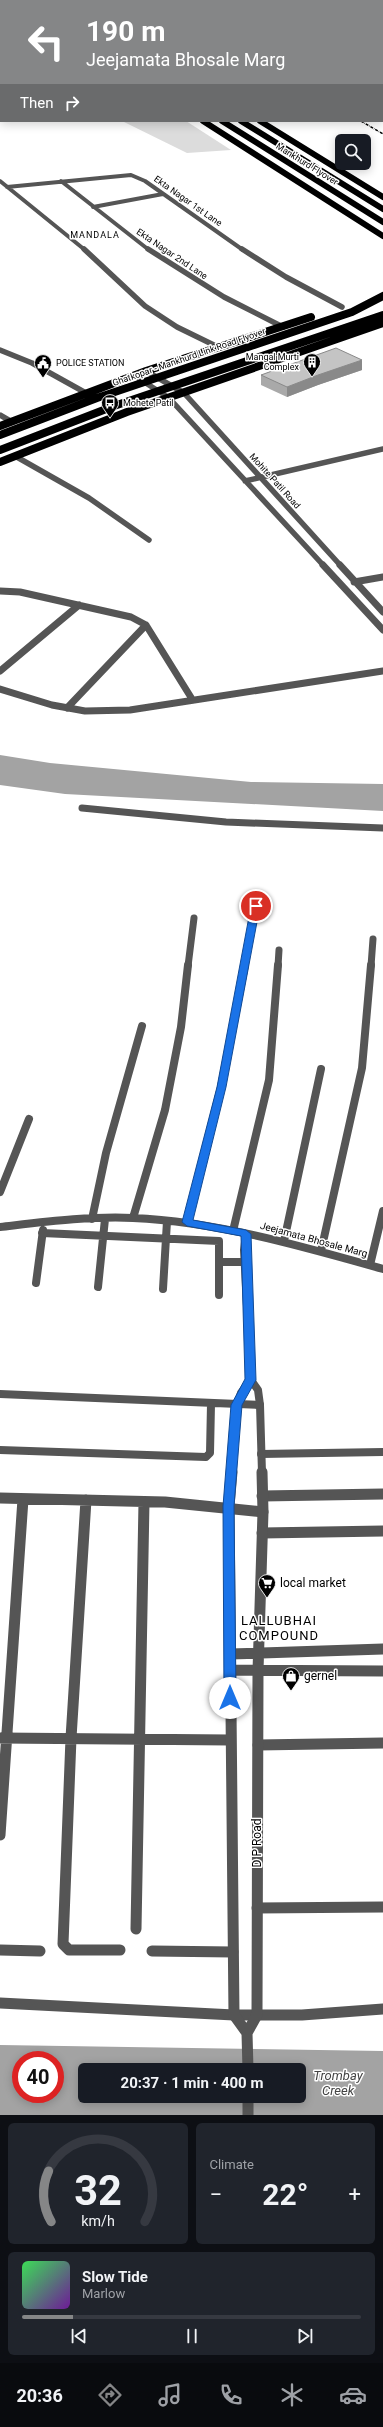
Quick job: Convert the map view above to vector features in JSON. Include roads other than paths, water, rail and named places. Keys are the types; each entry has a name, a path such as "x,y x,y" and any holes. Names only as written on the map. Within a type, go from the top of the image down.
{"highway":[{"path":"205,122 383,236"},
{"name":"Mankhurd Flyover","path":"224,122 383,222"},
{"name":"Mankhurd Flyover","path":"243,122 383,209"},
{"path":"262,122 383,197"},
{"path":"0,426 146,371 383,295"},
{"name":"Ghatkopar - Mankhurd Link Road Flyover","path":"0,435 97,398 352,312 383,295"},
{"path":"0,450 114,406 383,315"},
{"path":"0,462 169,398 383,323"}],"street":[{"name":"Ekta Nagar 1st Lane","path":"7,187 131,175 145,181 252,255 308,289 342,307"},
{"path":"0,181 69,235 145,306 177,327 220,348"},
{"name":"Ekta Nagar 2nd Lane","path":"61,181 143,244 215,292 259,316 283,327"},
{"path":"93,207 163,194"},
{"path":"0,350 32,364 86,393"},
{"name":"Mohite Patil Road","path":"146,371 184,393 323,545 344,572 383,612"},
{"path":"135,376 169,398 331,574 380,622 383,630"},
{"path":"0,415 12,422"},
{"path":"245,481 383,449"},
{"path":"14,456 89,498 150,540"},
{"path":"279,517 294,514"},
{"path":"331,574 344,572"},
{"path":"354,582 383,577"},
{"path":"376,578 383,586"},
{"path":"0,591 20,592 131,617 146,625 192,699"},
{"path":"0,671 79,605"},
{"path":"67,708 146,625"},
{"path":"0,688 67,708 85,711 130,710 192,699 383,671"},
{"path":"82,808 226,822 383,828"},
{"path":"187,1222 221,1087 256,906"},
{"path":"133,1218 165,1110 181,1027 194,918"},
{"path":"322,1252 362,1068 373,939"},
{"path":"233,1231 269,1080 279,950"},
{"path":"92,1219 106,1153 142,1026"},
{"path":"284,1241 321,1069"},
{"path":"0,1192 29,1120"},
{"path":"370,1265 383,1211"},
{"name":"Jeejamata Bhosale Marg","path":"0,1227 92,1219 133,1218 187,1222 284,1241 383,1269"},
{"path":"98,1287 105,1219"},
{"path":"163,1289 167,1221"},
{"path":"36,1283 43,1223"},
{"path":"42,1234 219,1241 219,1295"},
{"path":"246,1234 245,1262 251,1380 241,1393 237,1405 229,1506 230,1740 234,2015 247,2039"},
{"path":"219,1262 245,1262"},
{"name":"D P Road","path":"251,1380 258,1390 260,1405 263,1512 260,1652 258,1670 257,2015"},
{"path":"0,1394 260,1405"},
{"path":"0,1450 206,1457 210,1453 211,1404"},
{"path":"261,1454 383,1452"},
{"path":"262,1496 383,1494"},
{"path":"0,1498 229,1506 263,1512"},
{"path":"0,1835 3,1738 23,1498"},
{"path":"86,1500 71,1738 63,1944 69,1950 120,1950"},
{"path":"136,1929 144,1502"},
{"path":"262,1533 383,1531"},
{"path":"230,1654 383,1649"},
{"path":"230,1670 383,1671"},
{"path":"3,1738 230,1740"},
{"path":"258,1745 383,1743"},
{"path":"257,1908 383,1907"},
{"path":"0,1950 40,1951"},
{"path":"152,1951 233,1952"},
{"path":"0,2004 234,2015 383,2009"},
{"path":"248,2063 247,2039 257,2015"},
{"path":"248,2103 248,2115"}],"water":[{"path":"0,755 50,763 251,782 383,784 383,811 65,794 0,785"},
{"name":"Trombay Creek","path":"0,2045 383,2051 383,2115 0,2115"}],"railway":[{"path":"363,122 383,134"}],"place":[{"name":"Mangal Murti Complex","path":"312,377"},
{"name":"POLICE STATION","path":"43,378"},
{"name":"Mohete Patil","path":"110,418"},
{"name":"local market","path":"267,1598"},
{"name":"gernel","path":"291,1691"}],"district":[{"name":"MANDALA","path":"95,235"},
{"name":"LALLUBHAI COMPOUND","path":"279,1628"}]}
